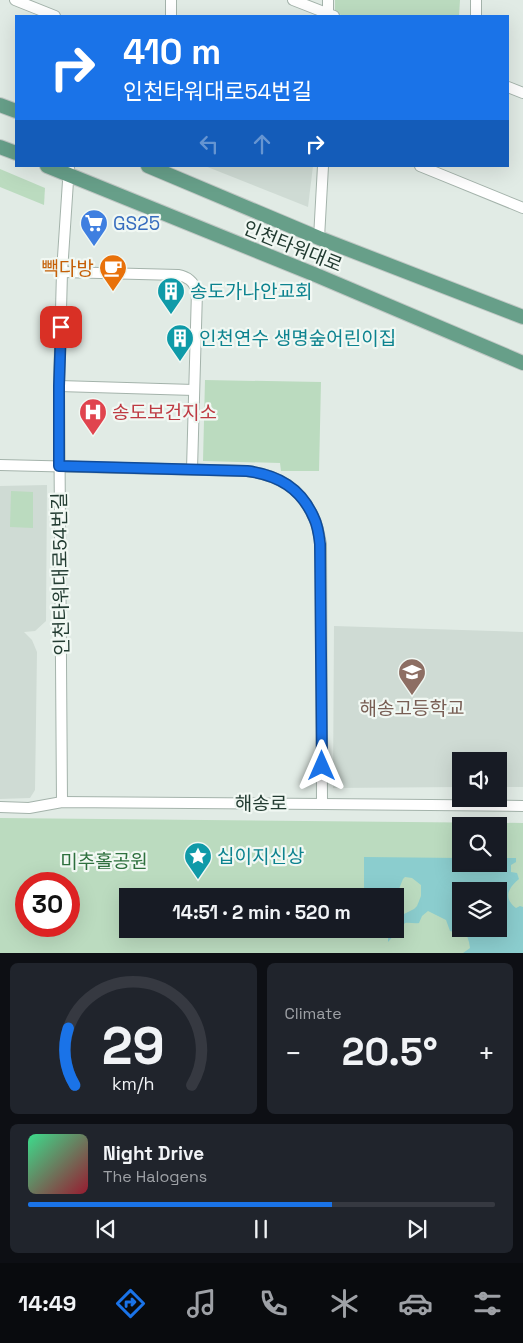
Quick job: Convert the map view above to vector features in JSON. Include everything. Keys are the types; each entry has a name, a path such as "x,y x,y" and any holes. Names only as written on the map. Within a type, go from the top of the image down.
{"main road":[{"path":"0,104 15,111"},
{"path":"0,147 15,154"},
{"name":"인천타워대로","path":"51,167 69,171 523,363"},
{"name":"인천타워대로","path":"150,167 319,238 523,317"}],"street":[{"path":"15,0 52,15"},
{"path":"171,0 171,15"},
{"path":"293,0 330,15 328,0"},
{"path":"476,0 476,15"},
{"path":"509,87 523,93"},
{"path":"319,238 323,167"},
{"path":"422,167 523,208"},
{"name":"인천타워대로54번길","path":"62,802 59,386 62,272 69,171"},
{"path":"62,272 178,274 190,279 194,284 197,291 192,469"},
{"path":"59,386 194,390"},
{"path":"0,465 247,471 263,473 278,479 299,495 315,519 320,544 322,804"},
{"name":"해송로","path":"0,807 29,808 62,802 523,806"}],"shaded area":[{"path":"208,167 313,167 308,207"},
{"path":"47,485 46,621 35,631 24,632 32,640 37,652 35,790 30,798 0,799 0,486"},
{"name":"해송고등학교","path":"334,626 523,632 523,787 507,787 507,752 452,752 452,787 333,788"}],"green space":[{"path":"335,0 460,0 459,15 341,15 335,13"},
{"path":"0,169 45,188 44,205 0,187"},
{"path":"205,380 321,382 319,471 281,471 280,463 203,461"},
{"path":"11,491 33,492 33,528 10,527"},
{"name":"미추홀공원","path":"0,818 452,822 452,872 507,872 507,823 523,823 523,953 0,953"}],"water":[{"path":"364,857 452,858 452,872 507,872 507,858 516,858 516,862 511,865 511,872 517,873 519,879 510,889 508,897 509,901 516,908 523,907 523,953 463,953 470,948 467,937 507,937 507,882 452,882 452,932 450,931 446,920 428,911 422,916 419,923 404,924 404,914 417,906 421,896 421,885 412,878 405,877 399,888 364,888"}],"place":[{"name":"GS25","path":"94,247"},
{"name":"빽다방","path":"113,292"},
{"name":"송도가나안교회","path":"171,315"},
{"name":"인천연수 생명숲어린이집","path":"180,362"},
{"name":"송도보건지소","path":"93,436"},
{"name":"해송고등학교","path":"412,696"},
{"name":"십이지신상","path":"198,880"}],"route":[{"path":"61,327 59,466 263,473 289,486 307,505 315,519 320,544 322,766"}]}
